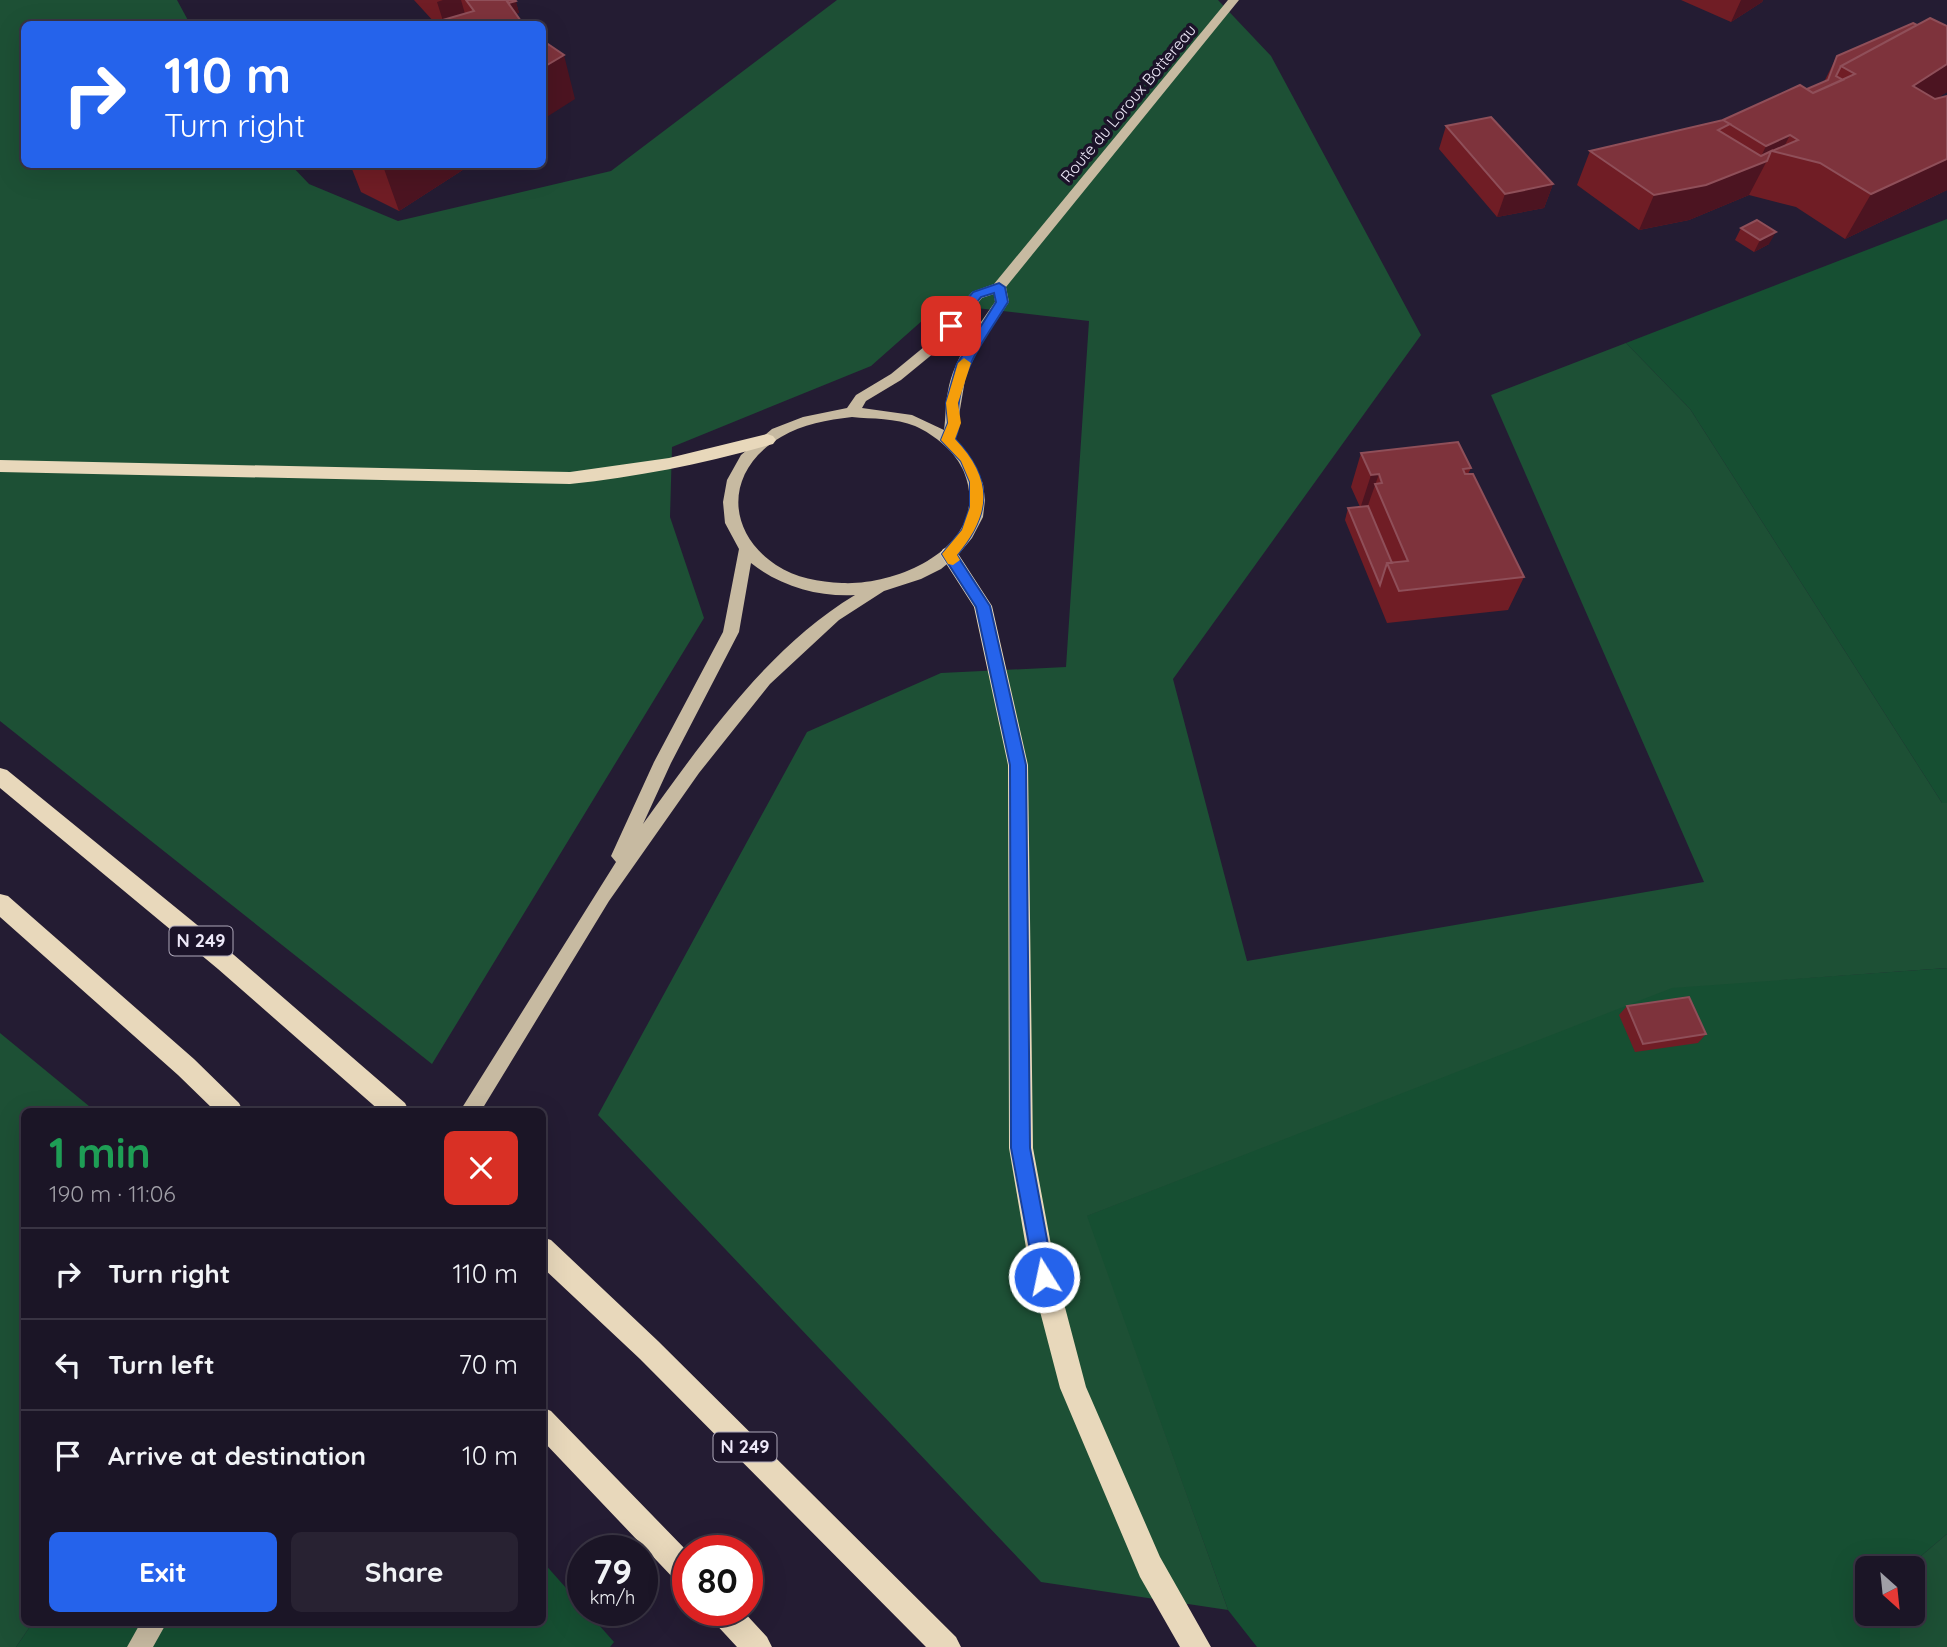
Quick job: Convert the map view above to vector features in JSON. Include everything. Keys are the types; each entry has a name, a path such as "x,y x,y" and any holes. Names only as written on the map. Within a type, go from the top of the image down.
{"highway":[{"path":"0,466 570,478 653,469 767,440"},
{"path":"949,554 983,606 1018,765 1021,1148 1044,1277 1073,1388 1150,1567 1196,1647"},
{"name":"N 249","path":"0,776 226,961 394,1108"},
{"path":"0,903 186,1067 228,1108"},
{"name":"N 249","path":"546,1253 649,1350 946,1647"},
{"path":"546,1424 672,1556"},
{"path":"737,1626 757,1647"}],"main road":[{"name":"Route du Loroux Bottereau","path":"999,287 1234,0"},
{"path":"852,412 861,398 896,377 935,345 977,295 999,287 1002,302 976,341 956,383 952,403 955,423 948,440"},
{"path":"472,1108 603,895 693,768 764,679 833,616 880,587 918,574 949,554 968,532 977,507 976,482 967,459 948,440 920,424 888,414 852,412 821,416 792,426 767,440 742,464 729,493 731,523 746,551 771,570 804,584 841,590 880,587"},
{"path":"603,895 663,762 731,632 746,551"},
{"path":"139,1647 152,1626"}],"green space":[{"path":"0,0 177,0 188,21 21,21 21,168 294,168 309,184 398,221 611,171 837,0 1218,0 1271,56 1421,335 1173,679 1247,961 1704,882 1491,395 1626,343 1690,409 1942,803 1947,803 1947,968 1672,988 1087,1216 1228,1610 1041,1582 598,1115 807,732 941,673 1066,667 1089,321 941,304 871,366 672,447 670,517 704,618 432,1064 0,721"},
{"path":"1947,219 1947,803 1942,803 1690,409 1626,343"},
{"path":"1947,968 1947,1534 1921,1556 1855,1556 1855,1626 1900,1626 1900,1647 1257,1647 1228,1610 1086,1216 1672,987"},
{"path":"0,1033 91,1108 21,1108 21,1626 30,1626 16,1647 0,1647"},
{"path":"1947,1534 1947,1647 1900,1647 1900,1626 1925,1626 1925,1556 1921,1556"},
{"path":"546,1565 567,1589 567,1626 600,1626 614,1642 610,1647 16,1647 30,1626 546,1626"}],"building":[{"path":"466,0 506,0 521,21 439,21 474,11"},
{"path":"1930,18 1947,26 1947,64 1913,86 1935,99 1947,96 1947,159 1871,194 1820,163 1772,151 1798,140 1790,135 1766,146 1723,120 1800,85 1813,93 1855,74 1841,66"},
{"path":"1913,23 1917,25 1841,66 1836,76 1843,80 1813,93 1807,89 1828,80 1837,56"},
{"path":"546,43 564,55 546,66"},
{"path":"1491,117 1553,184 1505,194 1446,126"},
{"path":"1723,120 1730,124 1718,130 1761,156 1771,151 1767,161 1706,185 1654,195 1590,151"},
{"path":"1757,220 1776,232 1760,240 1741,228"},
{"path":"1458,442 1471,468 1463,469 1465,474 1473,474 1524,577 1399,591 1387,563 1408,561 1375,484 1382,483 1379,474 1371,475 1361,453"},
{"path":"1368,506 1392,563 1387,563 1380,585 1348,508"},
{"path":"1689,997 1706,1034 1643,1044 1627,1006"}],"slow traffic":[{"path":"953,560 949,554 968,532 977,507 976,482 967,459 948,440 955,423 952,403 956,383 964,363"}],"route":[{"path":"951,326 977,295 999,287 1002,302 963,364 952,403 955,423 948,440 967,459 976,482 977,507 968,532 949,554 983,606 1018,765 1021,1148 1044,1277"}]}
